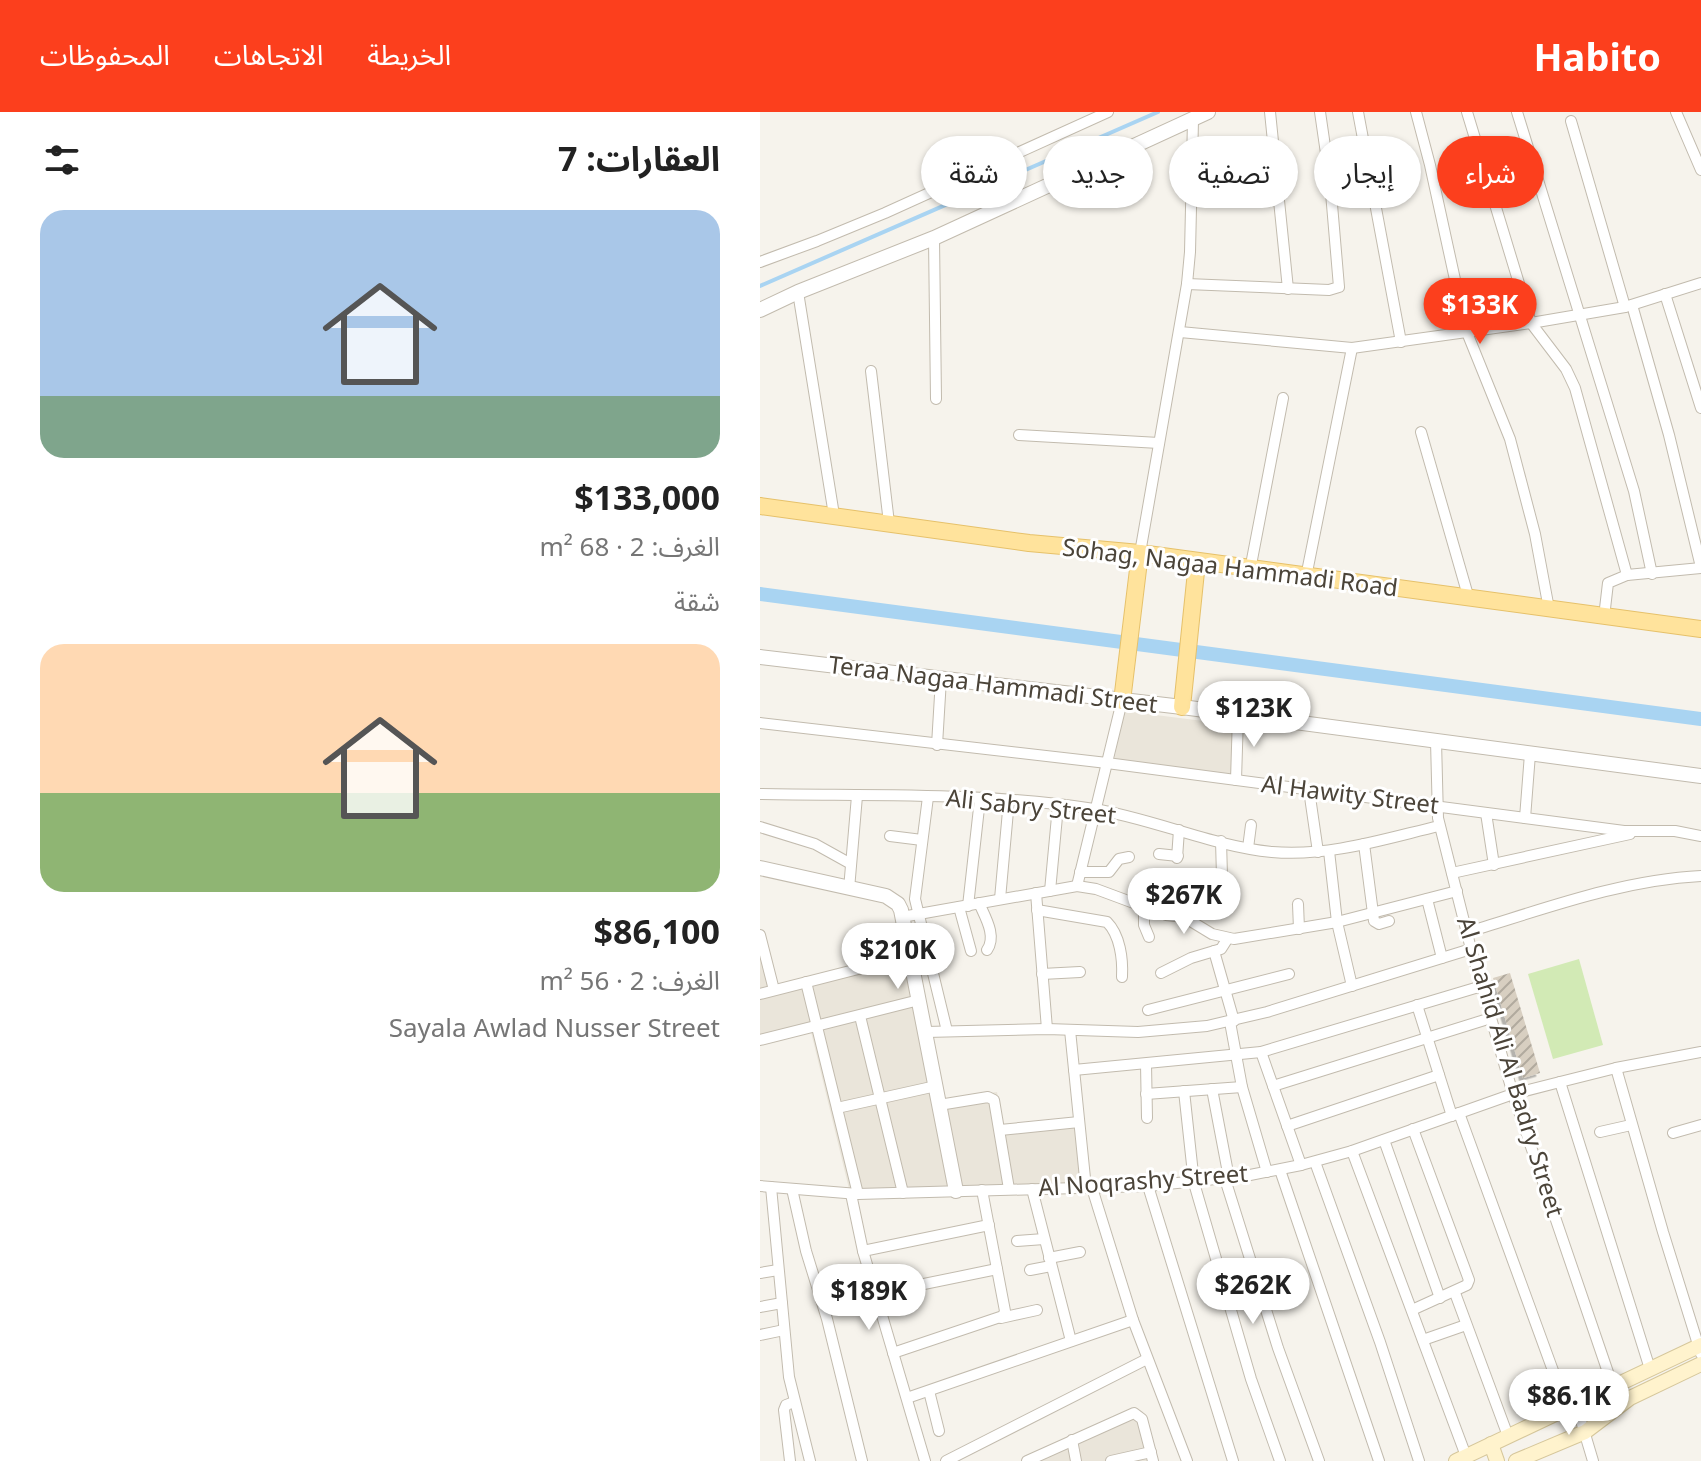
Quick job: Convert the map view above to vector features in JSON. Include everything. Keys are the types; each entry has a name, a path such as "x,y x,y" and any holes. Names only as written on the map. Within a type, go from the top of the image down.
{"main road":[{"name":"Sohag, Nagaa Hammadi Road","path":"760,506 1029,543 1140,553 1701,629"},
{"path":"1122,701 1140,553"},
{"path":"1182,707 1197,562"},
{"path":"1461,1458 1700,1348"},
{"path":"1526,1459 1585,1432 1630,1398 1701,1364"},
{"path":"1491,1444 1497,1461"}],"street":[{"path":"760,262 885,213 1108,112"},
{"path":"760,310 934,238 1208,112"},
{"path":"1270,112 1288,289"},
{"path":"1187,284 1335,290 1341,281 1320,112"},
{"path":"1358,112 1401,342"},
{"path":"1416,112 1466,330 1510,439 1535,534 1549,609"},
{"path":"1467,112 1531,323 1566,369 1575,388 1627,575"},
{"path":"1517,112 1634,491 1652,574"},
{"path":"1676,112 1701,170"},
{"path":"1140,553 1187,284 1193,120"},
{"path":"1571,121 1669,435 1701,568 1627,575 1608,583 1604,617"},
{"path":"934,238 936,399"},
{"path":"1180,332 1352,348 1628,306 1701,283"},
{"path":"798,292 834,515"},
{"path":"1665,294 1701,408"},
{"path":"1306,577 1352,348"},
{"path":"871,371 889,523"},
{"path":"1250,570 1283,398"},
{"path":"1421,432 1469,599"},
{"path":"1019,435 1159,443"},
{"name":"Teraa Nagaa Hammadi Street","path":"760,657 1182,707 1701,776"},
{"path":"937,745 941,679"},
{"path":"1077,886 1122,701"},
{"path":"1236,780 1238,716"},
{"name":"Al Hawity Street","path":"760,723 1107,763 1636,832 1675,831 1701,836"},
{"name":"Al Shahid Ali Al Badry Street","path":"1436,741 1439,826 1471,949 1513,1094 1613,1387"},
{"path":"1525,818 1530,754"},
{"path":"1309,790 1352,986"},
{"name":"Ali Sabry Street","path":"760,794 1009,800 1095,809 1248,848 1281,852 1324,852 1439,826"},
{"path":"849,889 857,796"},
{"path":"928,797 910,915 909,956 956,1191"},
{"path":"971,951 969,905 980,799"},
{"path":"1000,899 1009,800"},
{"path":"1050,891 1058,806"},
{"path":"1486,813 1494,865"},
{"path":"1248,848 1251,825"},
{"path":"760,827 815,844 851,864"},
{"path":"1159,854 1178,857 1179,830"},
{"path":"1452,873 1636,832"},
{"path":"890,836 922,840"},
{"path":"1209,880 1222,876 1221,841"},
{"path":"1364,844 1372,914 1376,923 1389,921"},
{"path":"1080,872 1105,873 1119,859 1129,857"},
{"path":"760,868 892,899 898,904 910,915 947,1031"},
{"path":"1468,932 1610,889 1701,876"},
{"path":"910,915 1077,886 1096,889 1166,915 1184,917 1212,934 1245,938 1337,922 1457,891"},
{"path":"1162,889 1178,892 1184,917"},
{"path":"1036,893 1047,1029"},
{"path":"1427,899 1442,958"},
{"path":"1298,904 1299,929"},
{"path":"969,905 991,937 992,943 987,950"},
{"path":"1144,907 1144,925 1149,937"},
{"path":"1037,910 1107,922 1120,949 1122,977"},
{"path":"760,935 774,990"},
{"path":"1161,973 1191,958 1223,948 1228,938"},
{"path":"926,1032 1047,1029 1161,1032 1232,1021 1471,949"},
{"path":"1214,951 1232,1021 1242,1087 1267,1172"},
{"path":"760,994 909,956"},
{"path":"1042,974 1080,972"},
{"path":"1148,1010 1289,974"},
{"path":"806,982 837,1108 863,1251 925,1461"},
{"path":"1074,1070 1261,1052 1482,986"},
{"path":"760,1040 919,1000"},
{"path":"1417,1005 1439,1075 1571,1407 1585,1432 1593,1461"},
{"path":"860,1016 903,1193"},
{"path":"1273,1086 1491,1018"},
{"path":"1070,1030 1089,1188 1133,1320 1187,1461"},
{"path":"1261,1052 1301,1165"},
{"name":"Al Noqrashy Street","path":"766,1187 854,1194 1194,1183 1315,1162 1513,1094 1616,1068 1701,1052"},
{"path":"1146,1064 1147,1118"},
{"path":"1616,1068 1700,1348"},
{"path":"1287,1126 1439,1075"},
{"path":"1560,1082 1650,1369"},
{"path":"837,1108 936,1086"},
{"path":"1146,1094 1242,1087"},
{"path":"1212,1089 1227,1178 1278,1348 1319,1461"},
{"path":"1184,1091 1194,1183 1251,1379 1280,1461"},
{"path":"939,1105 992,1097 996,1103 1009,1189"},
{"path":"1000,1130 1079,1122"},
{"path":"1600,1132 1631,1125"},
{"path":"1673,1133 1701,1125"},
{"path":"1412,1310 1455,1293 1467,1285 1468,1278 1413,1129"},
{"path":"1384,1140 1440,1298"},
{"path":"1352,1151 1423,1340 1461,1458"},
{"path":"1315,1162 1419,1461"},
{"path":"1280,1170 1379,1461"},
{"path":"1148,1186 1233,1461"},
{"path":"766,1187 794,1402 810,1461"},
{"path":"792,1189 862,1461"},
{"path":"1032,1189 1071,1341"},
{"path":"982,1190 1005,1311 1001,1318"},
{"path":"863,1251 989,1225"},
{"path":"1017,1241 1044,1239"},
{"path":"1030,1270 1080,1252"},
{"path":"875,1294 997,1269"},
{"path":"760,1273 778,1270"},
{"path":"1455,1293 1508,1436"},
{"path":"760,1307 782,1303"},
{"path":"893,1353 1001,1318 1037,1310"},
{"path":"907,1398 1133,1320"},
{"path":"1423,1340 1466,1325"},
{"path":"760,1335 784,1330"},
{"path":"946,1461 1147,1359"},
{"path":"929,1391 939,1431"},
{"path":"790,1461 784,1410 786,1405 794,1402"},
{"path":"1027,1461 1138,1414 1152,1456 1111,1461"},
{"path":"1072,1440 1076,1461"}],"shaded area":[{"path":"1124,711 1235,725 1233,776 1114,761"},
{"path":"760,952 770,987 906,953 933,1100 997,1092 1004,1126 1075,1119 1080,1183 849,1189 811,1032 760,1044"},
{"path":"1137,1408 1143,1412 1156,1461 1022,1461"}],"green space":[{"path":"1579,959 1603,1045 1553,1059 1528,974"}],"building":[{"path":"1510,973 1540,1073 1523,1078 1493,978"}],"waterway":[{"path":"760,286 1158,112"},
{"path":"760,594 1701,719"}]}
